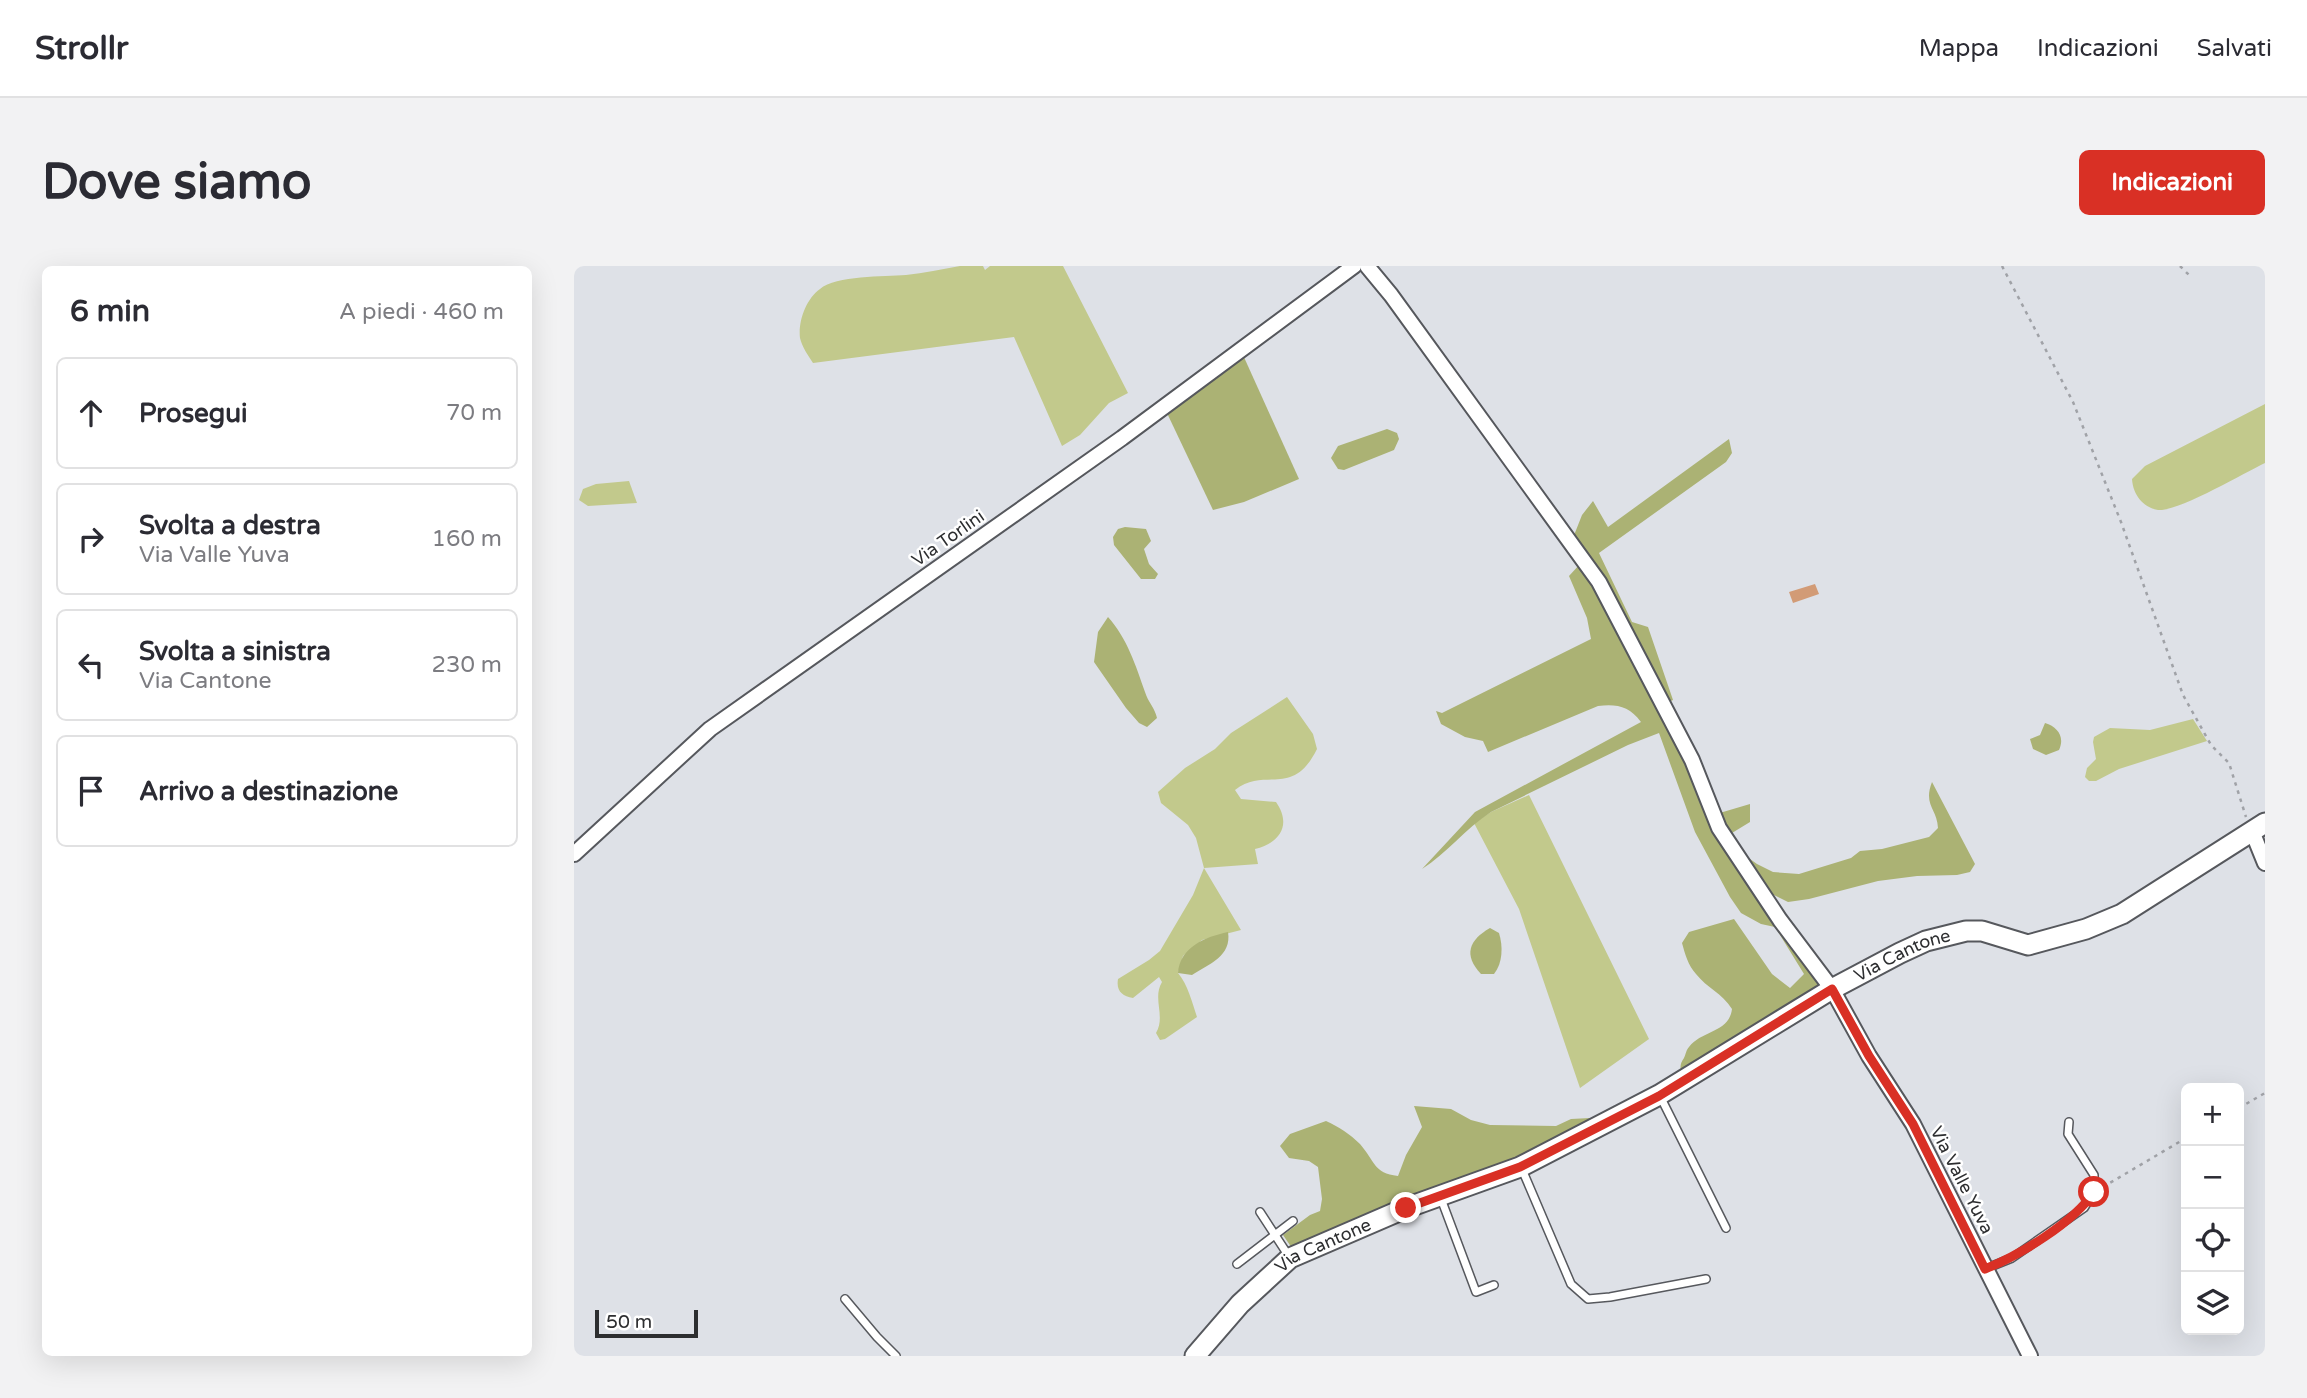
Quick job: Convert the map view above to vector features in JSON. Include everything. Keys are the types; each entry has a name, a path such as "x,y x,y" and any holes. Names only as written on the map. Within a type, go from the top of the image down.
{"main road":[{"name":"Via Cantone","path":"1195,1356 1240,1304 1290,1258 1406,1208 1520,1167 1659,1096 1832,989 1926,941 1947,935 1982,931 2028,945 2086,929 2122,914 2258,827"}],"street":[{"name":"Via Valle Yuva","path":"1367,266 1391,295 1599,582 1692,760 1719,828 1780,920 1832,989 1869,1056 1913,1124 2030,1356"},
{"name":"Via Torlini","path":"574,853 710,729 1122,438 1352,267"},
{"path":"2258,827 2265,863"}],"lane":[{"path":"1659,1096 1726,1228"},
{"path":"1985,1269 2012,1258 2084,1208 2094,1192 2094,1175 2068,1134 2069,1122"},
{"path":"1520,1167 1571,1284 1588,1299 1706,1279"},
{"path":"1440,1196 1476,1292 1494,1285"},
{"path":"1260,1212 1290,1258"},
{"path":"1237,1264 1293,1221"},
{"path":"845,1299 896,1356"}],"path":[{"path":"2002,266 2073,402 2121,522 2183,695 2211,745 2230,764 2258,827"},
{"path":"2180,266 2189,275"},
{"path":"2244,1105 2265,1093"},
{"path":"2094,1192 2181,1141"}],"green space":[{"path":"960,266 983,266 985,270 990,266 1063,266 1128,393 1109,403 1080,435 1062,446 1014,337 813,363 804,348 800,338 800,325 804,311 815,293 827,284 848,279 906,275"},
{"path":"1243,355 1299,479 1244,502 1213,510 1166,411"},
{"path":"2265,404 2265,463 2195,499 2167,509 2152,508 2139,499 2132,479 2145,466"},
{"path":"1387,429 1397,433 1399,439 1394,450 1344,470 1338,469 1331,458 1338,446"},
{"path":"1729,439 1732,453 1726,462 1599,553 1632,622 1648,627 1673,700 1658,707 1688,760 1709,813 1750,804 1750,822 1732,833 1734,843 1743,854 1773,872 1799,874 1851,858 1860,851 1882,849 1929,837 1938,828 1929,796 1932,782 1975,864 1970,872 1957,875 1878,881 1788,902 1774,895 1764,901 1823,987 1683,1078 1681,1065 1688,1048 1694,1041 1726,1023 1732,1009 1691,967 1682,943 1689,932 1734,919 1772,974 1790,988 1804,974 1775,927 1761,924 1741,913 1730,897 1695,832 1659,733 1628,745 1491,812 1422,869 1475,812 1641,722 1632,712 1622,707 1598,706 1488,752 1483,741 1465,737 1441,724 1436,711 1442,713 1591,639 1587,618 1569,576 1580,564 1569,548 1582,515 1593,501 1608,527"},
{"path":"629,481 637,503 588,506 579,500 583,489 596,484"},
{"path":"1118,529 1146,529 1151,541 1144,549 1149,564 1158,574 1155,579 1141,579 1114,545 1113,537"},
{"path":"1108,617 1126,643 1146,696 1156,714 1157,718 1147,727 1139,723 1126,708 1094,662 1098,632"},
{"path":"1287,697 1313,734 1317,749 1308,764 1288,778 1257,780 1235,790 1241,799 1276,802 1283,818 1281,832 1271,842 1255,849 1258,864 1204,868 1196,838 1188,825 1161,803 1158,792 1185,768 1215,749 1231,733"},
{"path":"2193,719 2207,741 2119,769 2096,781 2089,781 2085,777 2087,768 2096,759 2094,737 2110,728 2150,730"},
{"path":"2045,723 2054,727 2061,737 2059,750 2046,755 2033,749 2030,739 2040,735"},
{"path":"1529,795 1649,1039 1580,1088 1519,909 1474,823"},
{"path":"1204,868 1241,930 1202,940 1183,956 1178,973 1187,988 1197,1017 1160,1040 1156,1033 1160,1020 1158,995 1162,982 1159,977 1133,998 1121,992 1118,979 1160,951 1193,895"},
{"path":"1490,928 1499,933 1501,960 1494,974 1481,974 1472,960 1471,948 1477,938"},
{"path":"1228,932 1223,953 1212,963 1192,975 1178,973 1183,956 1195,945"},
{"path":"1414,1106 1451,1109 1471,1120 1490,1125 1556,1126 1571,1119 1590,1118 1600,1121 1515,1163 1296,1254 1283,1235 1320,1211 1322,1199 1318,1167 1309,1161 1289,1158 1280,1146 1290,1134 1326,1121 1356,1140 1379,1169 1398,1176 1422,1127"}],"building":[{"path":"1815,584 1819,594 1793,603 1789,592"}],"route":[{"path":"1406,1208 1520,1167 1659,1096 1832,989 1869,1056 1913,1124 1985,1269 2012,1258 2084,1208 2094,1192"}]}
